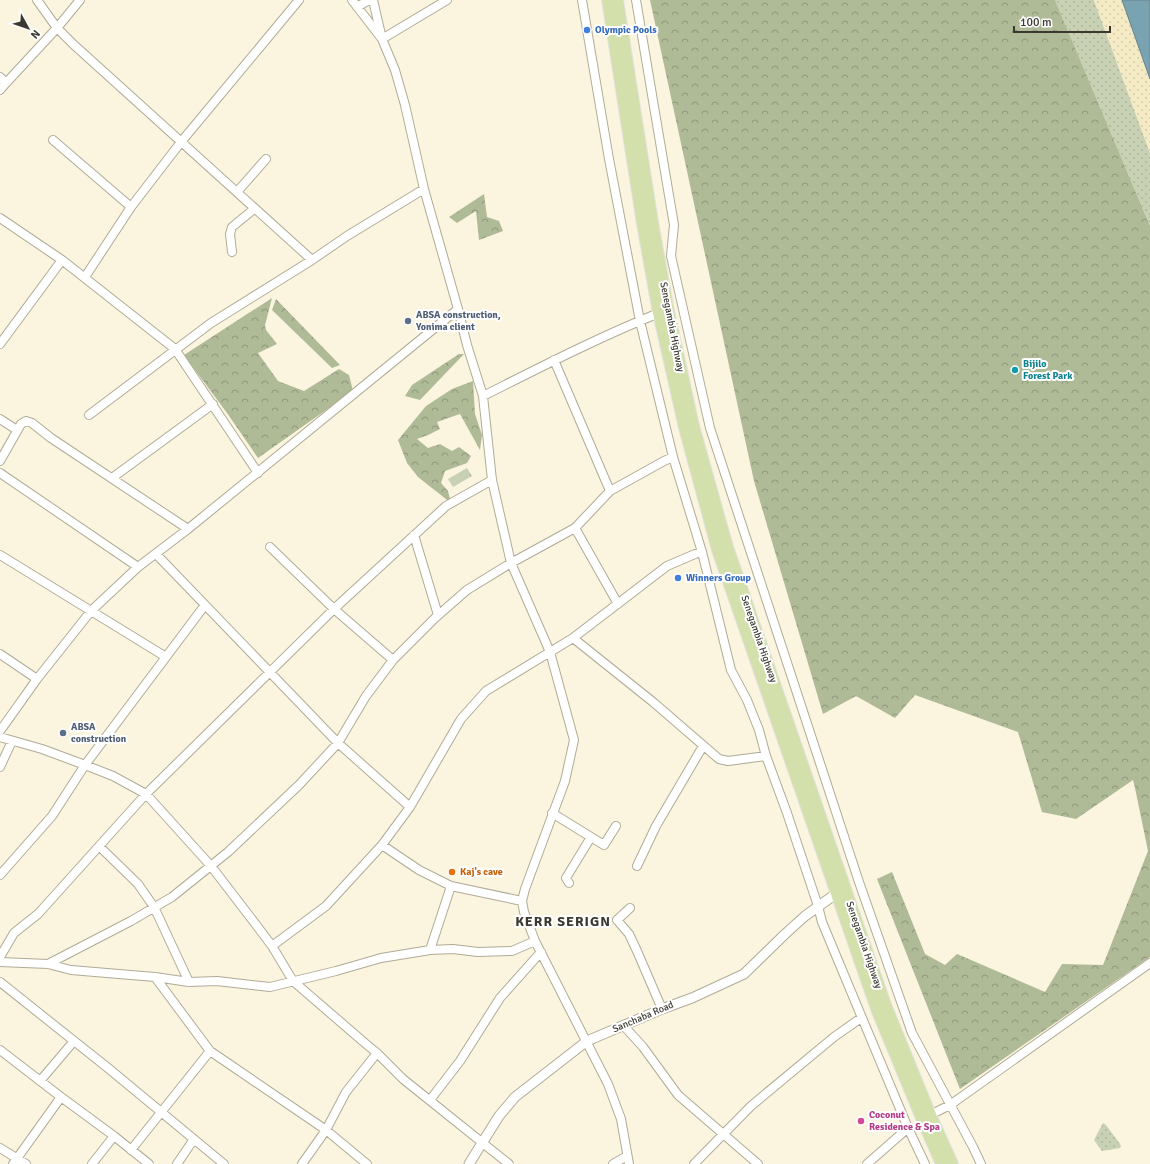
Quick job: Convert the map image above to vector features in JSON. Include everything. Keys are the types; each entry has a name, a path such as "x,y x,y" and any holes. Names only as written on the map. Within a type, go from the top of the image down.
{"main road":[{"name":"Senegambia Highway","path":"608,0 643,224 659,313 685,428 718,550 877,1009 942,1164"},
{"name":"Senegambia Highway","path":"617,0 652,222 668,311 687,399 727,547 808,786 839,869 885,1006 952,1164"}],"street":[{"path":"37,0 57,28 73,44 312,260"},
{"path":"0,90 57,28 80,0"},
{"path":"85,277 131,207 181,142 299,0"},
{"path":"369,0 355,3 382,39"},
{"path":"373,0 382,39 395,70 424,189 467,345 483,396 492,480 511,563 550,652 574,740 564,781 522,901 524,912 535,941 587,1041 611,1091 621,1119 628,1160 613,1164"},
{"path":"382,39 447,0"},
{"path":"582,0 612,175 640,321 673,457 702,552 731,670 747,700 759,730 766,756 787,813 822,922 861,1018 925,1164"},
{"path":"636,0 674,225 671,256 710,428 860,882 912,1033 981,1164"},
{"path":"0,76 6,83"},
{"path":"53,140 131,207"},
{"path":"237,192 266,159"},
{"path":"89,415 211,322 424,189"},
{"path":"232,252 230,234 232,227 254,209"},
{"path":"0,218 85,277 175,349 258,473"},
{"path":"0,344 62,260"},
{"path":"0,731 37,679 91,611 138,568 188,530 458,309"},
{"path":"483,396 554,360 659,313"},
{"path":"554,360 610,491"},
{"path":"112,478 213,404"},
{"path":"0,419 17,430"},
{"path":"0,461 21,424 26,421 32,423 51,438 188,530"},
{"path":"48,964 154,908 172,897 211,866 228,852 299,785 338,743 366,696 393,660 438,615 467,590 511,563 574,528 610,491 673,457"},
{"path":"0,473 138,568"},
{"path":"0,957 14,933 38,914 146,794 334,609 446,506 492,480"},
{"path":"574,528 618,604"},
{"path":"414,535 438,615"},
{"path":"270,547 334,609 393,660"},
{"path":"272,946 326,906 382,845 410,807 462,719 486,691 573,638 667,566 702,552"},
{"path":"156,554 338,743 410,807"},
{"path":"0,555 166,657"},
{"path":"0,875 52,816 85,764 205,605"},
{"path":"573,638 654,702 718,759 728,761 766,756"},
{"path":"0,654 37,679"},
{"path":"0,738 42,749 85,764 113,776 146,794 211,866 272,946 293,981 378,1053 395,1072 508,1164"},
{"path":"0,767 12,741"},
{"path":"637,866 656,826 703,746"},
{"path":"552,813 604,845 616,826"},
{"path":"569,883 566,878 591,837"},
{"path":"382,845 419,870 451,886 522,901"},
{"path":"100,846 138,884 154,908 189,982"},
{"path":"430,950 451,886"},
{"name":"Sanchaba Road","path":"469,1164 499,1116 515,1097 587,1041 692,998 744,974 784,934 818,906 837,893"},
{"path":"630,908 617,920 628,934 634,945 662,1009"},
{"path":"0,962 48,964 71,970 155,977 189,982 216,981 270,987 336,971 381,958 430,950 453,949 478,952 512,951 535,941"},
{"path":"430,1100 460,1061 500,998 541,952"},
{"path":"930,1115 950,1105 1150,963"},
{"path":"155,977 210,1051 326,1130 367,1164"},
{"path":"0,982 224,1164"},
{"path":"694,1164 751,1106 834,1037 861,1018"},
{"path":"623,1025 643,1048 678,1095 758,1164"},
{"path":"40,1081 74,1041"},
{"path":"0,1050 149,1164"},
{"path":"131,1150 210,1051"},
{"path":"302,1164 326,1130 346,1092 378,1053"},
{"path":"15,1161 61,1097"},
{"path":"868,1164 908,1128"},
{"path":"92,1164 114,1136"},
{"path":"178,1164 194,1139"},
{"path":"0,1148 15,1161 26,1164"}],"green space":[{"path":"650,0 1055,0 1150,226 1150,957 960,1089 877,879 892,872 925,954 945,965 957,954 1045,992 1062,964 1103,965 1148,851 1133,780 1076,819 1042,812 1018,732 915,695 895,718 856,696 823,714 754,481"},
{"path":"1055,0 1094,0 1150,153 1150,226"},
{"path":"484,194 487,217 499,221 503,231 479,240 476,211 457,223 449,217"},
{"path":"272,298 265,325 266,330 277,344 258,353 278,381 304,391 339,369 349,375 353,391 258,458 184,355"},
{"path":"276,299 340,365 332,368 272,310"},
{"path":"459,354 464,354 420,400 405,396 412,385"},
{"path":"473,381 475,414 482,435 480,450 460,414 437,422 440,429 417,439 428,448 440,444 452,451 459,447 471,456 467,463 445,471 441,483 448,491 451,503 418,477 407,463 398,440 426,406 452,389"},
{"path":"467,468 472,476 453,487 448,479"},
{"path":"1103,1123 1120,1144 1120,1148 1102,1151 1094,1140"}],"sand":[{"path":"1094,0 1122,0 1150,79 1150,153"}],"water":[{"path":"1122,0 1150,0 1150,79"}],"place":[{"name":"Olympic Pools","path":"587,30"},
{"name":"ABSA construction, Yonima client","path":"408,321"},
{"name":"Bijilo Forest Park","path":"1015,370"},
{"name":"Winners Group","path":"678,578"},
{"name":"ABSA construction","path":"63,733"},
{"name":"Kaj's cave","path":"452,872"},
{"name":"Coconut Residence & Spa","path":"861,1121"}],"district":[{"name":"KERR SERIGN","path":"563,921"}]}
